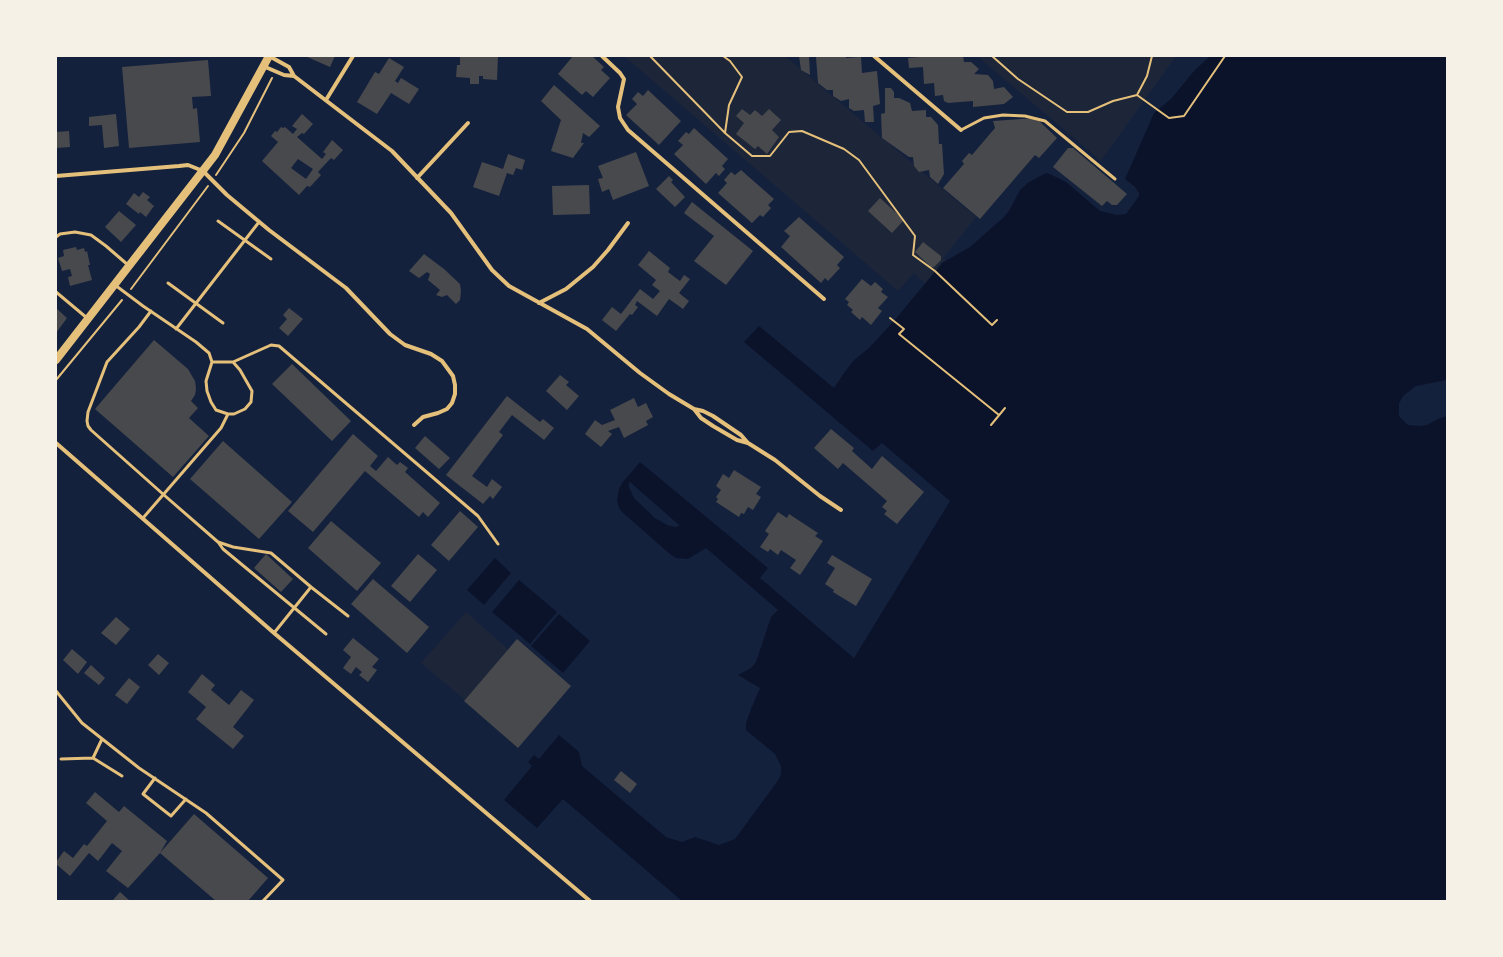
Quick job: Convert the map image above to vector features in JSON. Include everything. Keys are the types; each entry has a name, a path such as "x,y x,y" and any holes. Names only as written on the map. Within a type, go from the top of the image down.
{"main road":[{"path":"56,360 215,154 269,56"}],"street":[{"path":"269,56 289,67 294,76 384,144 443,203 459,222 500,278 509,286 587,329 640,373 669,394 694,409 703,411 713,416 741,435 748,443"},
{"path":"326,100 353,56"},
{"path":"602,56 620,72 624,79 618,107 620,118 628,130 824,299"},
{"path":"874,56 961,130"},
{"path":"263,66 284,75 294,76"},
{"path":"418,178 468,123"},
{"path":"56,176 188,165 202,171 211,182 259,222 346,288 390,334 406,345 437,357 449,370 453,376 455,385 455,394 452,403 447,408 423,418 414,425"},
{"path":"539,303 566,289 593,268 628,223"},
{"path":"694,409 701,418 713,426 737,440 748,443 776,460 820,496 841,510"},
{"path":"56,443 274,633 590,901"}],"lane":[{"path":"961,130 984,118 1003,115 1025,116 1045,121 1116,180"},
{"path":"218,221 271,259"},
{"path":"176,329 259,222"},
{"path":"56,237 60,234 75,232 91,235 130,266"},
{"path":"168,284 223,323"},
{"path":"115,285 201,346 209,354 212,362 206,381 211,402 216,410 228,414 234,414 245,409 251,402 252,391 240,370 233,362"},
{"path":"56,292 88,319"},
{"path":"151,311 108,362 88,412 86,421 91,430 218,542 223,549 326,634"},
{"path":"212,362 233,362 271,345 279,346 478,516 498,544"},
{"path":"143,518 221,428 228,414"},
{"path":"218,542 233,547 271,553 348,616"},
{"path":"274,633 311,587"},
{"path":"56,691 82,723 139,768 206,813 283,880 263,901"},
{"path":"93,758 102,739"},
{"path":"61,759 93,758 122,776"},
{"path":"155,778 143,794 171,816 186,799"}],"path":[{"path":"650,56 725,133 752,156 770,156 790,132 802,131 844,149 858,160 915,236 912,255 935,271 992,325 997,320"},
{"path":"723,56 730,61 742,77 729,105 725,133"},
{"path":"992,56 1018,79 1067,112 1088,112 1113,101 1137,95 1147,76 1152,56"},
{"path":"1137,95 1169,118 1184,116 1225,56"},
{"path":"219,172 244,132 273,76"},
{"path":"132,287 211,182"},
{"path":"56,380 120,302"},
{"path":"890,318 904,329 899,334 999,415"},
{"path":"991,425 1005,408"}],"shaded area":[{"path":"624,56 785,56 976,217 943,258 946,261 927,285 914,273 898,291"},
{"path":"977,56 1176,56 1101,161"},
{"path":"1210,56 1447,56 1447,380 1416,386 1404,395 1399,403 1399,416 1408,425 1420,426 1427,425 1447,416 1447,901 682,901 563,799 537,828 504,800 532,766 528,762 534,755 539,759 559,735 579,752 582,766 666,837 682,842 695,837 719,845 735,839 779,779 781,774 781,766 775,754 746,730 746,723 760,688 738,675 751,668 756,662 771,617 778,610 706,548 688,559 676,558 670,554 619,508 617,500 622,483 640,462 768,568 760,578 854,658 950,501 882,443 873,451 744,342 759,326 834,388 854,360 869,348 894,321 942,263 970,247 1004,217 1009,211 1020,190 1029,182 1046,173 1050,174 1066,182 1100,211 1117,215 1126,214 1139,196 1139,193 1135,187 1125,179 1154,113 1171,99 1194,71","holes":["630,482 679,525 675,527 667,525 655,518 634,498 629,487 629,483"]},
{"path":"495,558 511,573 484,605 467,590"},
{"path":"519,580 557,612 530,644 492,612"},
{"path":"466,612 508,649 465,700 421,663"},
{"path":"559,614 590,641 563,673 531,646"}],"building":[{"path":"305,56 335,56 330,67"},
{"path":"460,56 498,56 497,80 483,79 483,76 479,76 479,84 470,84 470,78 456,77 457,65 460,65"},
{"path":"573,56 592,56 604,67 601,70 610,78 593,97 586,91 582,95 558,74"},
{"path":"799,56 809,56 810,75 801,70"},
{"path":"821,56 846,56 846,58 861,57 862,73 877,71 880,104 873,106 874,122 865,122 864,110 854,111 849,108 849,99 841,101 833,96 833,90 827,90 818,83 816,57 822,57"},
{"path":"963,56 964,62 971,62 979,69 974,74 988,75 993,81 994,89 1004,87 1013,97 1004,104 973,107 973,101 948,103 944,101 943,95 935,96 934,83 924,84 923,67 909,68 908,58"},
{"path":"389,58 404,67 395,81 398,83 401,78 419,89 409,104 391,93 377,114 357,102 375,72 379,74"},
{"path":"208,60 211,96 192,97 193,109 197,108 200,142 129,148 122,67"},
{"path":"554,85 600,126 589,137 583,133 581,143 584,143 573,158 551,151 561,120 541,101"},
{"path":"885,88 891,88 894,92 894,98 899,98 910,103 912,111 926,110 926,117 931,117 938,125 939,144 942,144 944,174 938,184 930,177 929,170 919,172 914,166 913,157 909,157 882,138 881,114 885,113"},
{"path":"648,90 681,121 659,145 626,115 637,104 632,99 638,92 643,96"},
{"path":"742,109 750,115 755,110 762,116 769,109 781,120 772,130 779,137 767,154 758,146 755,149 736,134 744,123 736,116"},
{"path":"116,114 119,146 104,148 102,125 89,126 89,117"},
{"path":"302,114 313,124 304,134 302,133 297,137 322,159 326,154 323,152 332,140 343,150 334,160 331,158 318,172 321,175 310,187 307,186 299,195 262,161 278,142 271,136 275,131 277,132 281,127 285,127 293,134 297,129 292,126","holes":["298,159 313,169 306,179 291,168"]},
{"path":"1036,118 1057,138 1039,158 1035,155 980,219 943,188 964,164 962,161 969,153 972,155 995,128 993,121"},
{"path":"694,128 728,159 722,166 725,169 719,176 716,173 706,184 674,154 683,145 678,141 686,132 689,134"},
{"path":"69,131 70,147 56,148 56,132"},
{"path":"1068,148 1073,148 1127,194 1117,205 1112,205 1107,201 1102,206 1053,167"},
{"path":"636,152 649,186 613,200 609,189 602,192 598,179 603,178 598,166"},
{"path":"508,154 525,160 522,170 516,168 513,175 507,173 499,196 473,187 482,162 503,169"},
{"path":"741,170 774,199 768,205 771,208 763,217 760,215 752,223 718,193 727,183 724,180 731,172 735,175"},
{"path":"669,176 673,180 671,182 685,197 675,207 656,189"},
{"path":"589,185 590,214 553,215 552,186"},
{"path":"143,192 150,197 147,200 154,206 146,217 140,212 139,214 126,204 134,193 139,197"},
{"path":"880,198 904,220 892,233 868,211"},
{"path":"692,202 753,251 726,285 694,261 714,236 684,213"},
{"path":"119,211 136,225 121,242 105,227"},
{"path":"799,217 844,257 837,265 840,268 828,281 825,278 821,283 781,247 790,236 784,231"},
{"path":"923,242 941,256 941,260 934,267 931,267 915,252"},
{"path":"76,247 77,250 84,248 85,252 87,251 90,265 88,265 92,280 70,286 68,277 72,276 70,269 62,271 58,258 64,256 63,250"},
{"path":"649,251 670,268 668,272 680,281 684,275 690,279 679,293 689,301 683,309 669,299 657,316 637,301 635,305 638,307 616,331 602,320 612,307 621,314 640,289 653,299 660,291 652,285 656,280 638,265"},
{"path":"424,254 444,269 460,284 460,300 456,304 447,295 442,297 436,295 440,290 428,280 430,274 427,272 419,278 409,271"},
{"path":"862,279 871,286 875,282 883,289 881,292 888,297 878,308 882,311 871,325 862,317 860,320 851,312 853,310 847,305 849,302 845,299"},
{"path":"56,308 67,318 56,333"},
{"path":"289,308 303,319 288,336 279,328 287,319 283,315"},
{"path":"154,340 188,369 195,381 195,395 191,401 198,408 189,418 209,436 173,477 95,409"},
{"path":"292,364 351,421 332,441 272,384"},
{"path":"560,375 569,382 566,385 579,396 567,410 546,391"},
{"path":"507,396 540,422 543,419 554,428 544,440 512,415 499,432 503,435 472,476 487,487 492,479 502,487 493,499 490,496 483,504 446,475"},
{"path":"634,398 638,407 646,403 653,417 646,421 648,425 624,438 619,427 608,431 612,434 601,447 585,434 595,420 602,425 615,420 610,410"},
{"path":"831,429 854,448 852,451 872,469 882,456 924,492 897,524 884,514 887,511 882,507 887,501 843,463 838,469 814,448"},
{"path":"353,434 378,456 370,466 376,471 388,457 397,465 400,462 408,468 405,472 440,503 428,517 423,512 419,517 365,471 313,532 288,511"},
{"path":"425,436 450,458 439,469 415,448"},
{"path":"223,441 292,502 259,539 190,479"},
{"path":"734,470 761,487 756,494 761,497 753,510 748,507 744,514 741,513 739,517 716,502 718,499 716,497 721,490 716,486 723,474 729,478"},
{"path":"460,511 478,527 449,561 431,545"},
{"path":"778,512 787,518 789,514 818,533 815,536 823,541 800,575 790,568 796,560 781,550 778,555 770,549 768,552 760,547 769,534 765,531"},
{"path":"331,521 381,563 357,591 308,548"},
{"path":"266,554 293,579 281,592 254,568"},
{"path":"418,554 437,570 410,602 391,586"},
{"path":"832,555 872,579 856,606 833,592 834,590 825,584 835,568 827,563"},
{"path":"373,579 429,627 407,653 351,604"},
{"path":"116,617 130,629 116,645 101,633"},
{"path":"353,638 379,659 372,667 377,670 368,682 359,675 362,672 356,667 351,674 343,668 351,657 343,650"},
{"path":"517,639 571,686 518,748 464,701"},
{"path":"72,649 87,662 78,674 63,660"},
{"path":"158,654 169,663 159,675 148,665"},
{"path":"91,665 105,678 99,685 84,673"},
{"path":"202,674 215,685 211,690 229,705 241,690 254,700 233,727 244,736 233,749 196,719 206,707 188,692"},
{"path":"129,678 140,687 127,704 115,695"},
{"path":"621,771 637,784 630,793 614,780"},
{"path":"95,792 119,812 124,806 167,841 160,853 128,888 106,871 122,851 112,843 98,861 89,853 70,876 56,864 64,851 73,858 84,844 87,846 107,821 86,803"},
{"path":"194,814 268,878 248,901 216,901 160,853"},
{"path":"120,892 130,901 112,901"}]}
